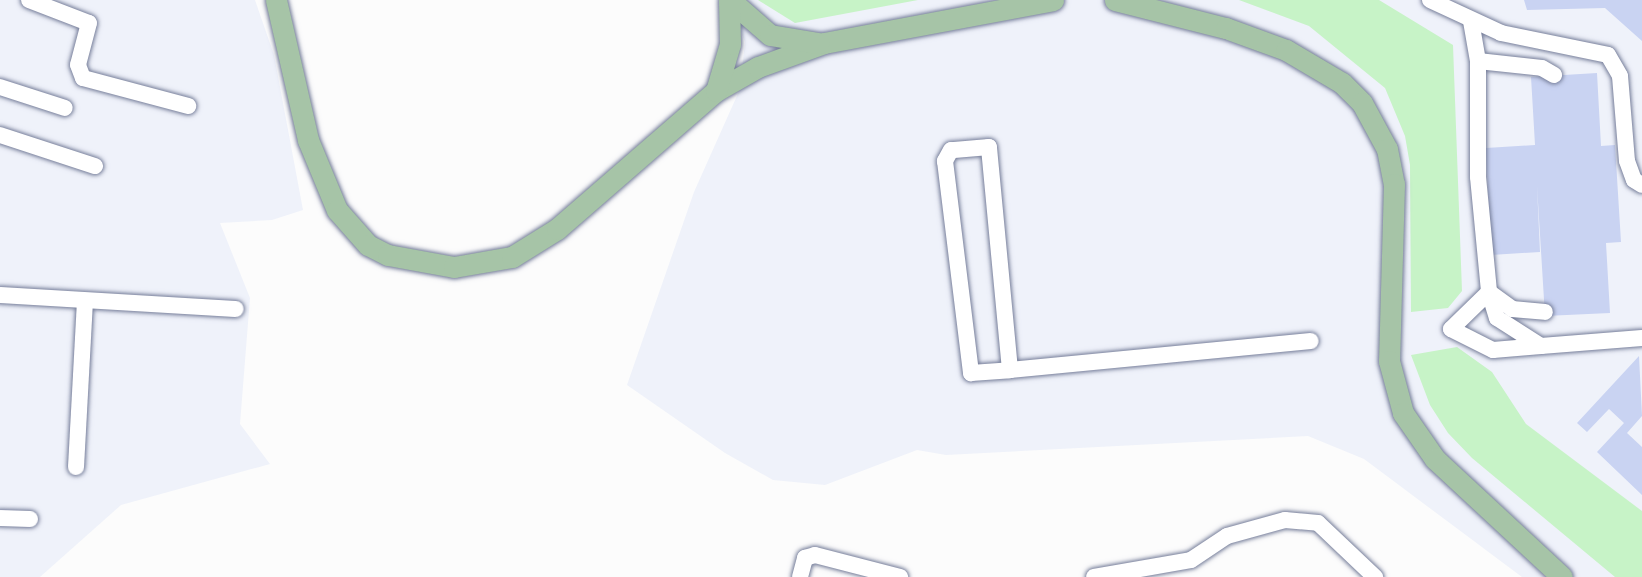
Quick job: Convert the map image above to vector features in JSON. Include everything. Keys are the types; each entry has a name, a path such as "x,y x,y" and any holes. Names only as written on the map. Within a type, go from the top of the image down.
{"main road":[{"path":"276,0 308,140 324,186 360,237 407,261 454,267 512,257 557,229 716,91 758,67 824,43 1052,0"},
{"path":"716,91 730,44 729,0"},
{"path":"729,0 770,35 824,43"},
{"path":"1115,0 1226,28 1286,50 1342,83 1362,103 1387,149 1394,184 1389,361 1403,413 1435,459 1562,577"}],"street":[{"path":"29,0 89,23 78,65 82,78 188,106"},
{"path":"1430,0 1500,33 1608,55 1620,76 1627,161 1634,180 1642,185"},
{"path":"1471,21 1478,61 1478,177 1489,292 1497,318 1541,346"},
{"path":"1478,61 1542,68 1554,75"},
{"path":"0,88 65,108"},
{"path":"0,135 95,166"},
{"path":"1010,370 989,148 951,150 945,161 971,373 1010,370 1311,341"},
{"path":"1489,292 1512,309 1545,312"},
{"path":"1489,292 1451,329 1493,350 1642,338"},
{"path":"0,295 236,309"},
{"path":"76,467 85,301"},
{"path":"0,519 30,519"},
{"path":"1094,577 1191,560 1227,536 1285,520 1318,523 1376,577"},
{"path":"800,577 805,558 815,555 900,577"}],"shaded area":[{"path":"0,0 255,0 274,55 303,210 272,220 220,223 250,298 240,424 270,464 121,505 40,577 0,577"},
{"path":"729,0 1642,0 1642,577 1522,577 1364,459 1308,436 946,455 917,450 825,485 773,480 725,453 627,385 694,192 740,89 745,42"}],"green space":[{"path":"758,0 918,0 795,23"},
{"path":"1239,0 1379,0 1453,45 1462,291 1448,308 1411,312 1410,165 1405,136 1385,88 1309,26"},
{"path":"1457,347 1492,372 1526,424 1642,511 1642,577 1615,577 1472,458 1448,433 1430,405 1411,355"}],"building":[{"path":"1524,0 1642,0 1642,41 1605,8 1527,10"},
{"path":"1597,73 1601,146 1615,145 1621,242 1606,243 1610,313 1545,316 1537,186 1540,252 1491,255 1486,148 1535,145 1531,77"},
{"path":"1639,356 1642,416 1627,433 1642,447 1642,495 1597,452 1624,423 1609,409 1587,432 1577,423"}]}
